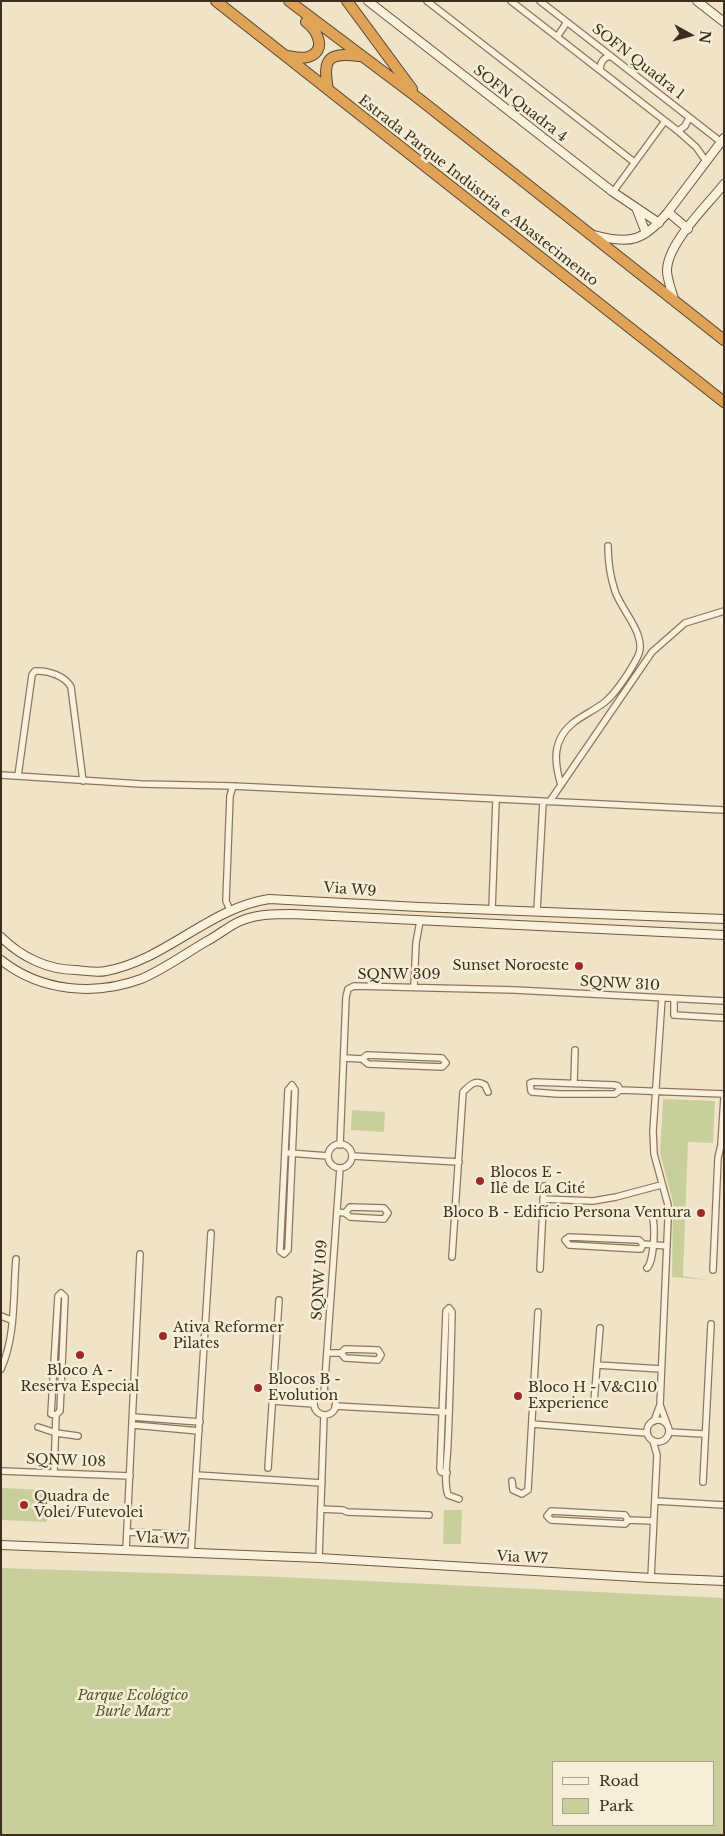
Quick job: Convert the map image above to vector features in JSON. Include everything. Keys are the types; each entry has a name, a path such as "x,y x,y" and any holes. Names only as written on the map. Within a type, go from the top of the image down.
{"highway":[{"name":"Estrada Parque Indústria e Abastecimento","path":"216,1 724,402"},
{"path":"280,1 312,26 319,37 319,45 312,55 300,58 286,56"},
{"path":"289,1 418,98 724,340"},
{"path":"347,1 418,98"},
{"path":"328,89 326,68 330,59 342,54 360,56"}],"street":[{"name":"SOFN Quadra 4","path":"368,1 613,192 659,223"},
{"path":"427,1 634,162"},
{"path":"511,1 678,131 696,147 706,161"},
{"name":"SOFN Quadra 1","path":"540,1 688,118 722,140 668,212 659,223 646,233 635,239 624,241 589,234"},
{"path":"697,1 724,22"},
{"path":"557,37 567,22"},
{"path":"600,70 606,57 611,56"},
{"path":"678,131 685,126 688,118"},
{"path":"613,192 665,121"},
{"path":"675,302 667,271 669,258 677,240 724,184"},
{"path":"636,208 646,233"},
{"path":"668,212 688,229"},
{"path":"561,785 555,756 560,738 572,724 605,702 614,693 639,655 640,637 621,606 615,592 608,558 608,546"},
{"path":"550,801 652,652 685,623 724,611"},
{"path":"18,776 32,675 35,671 39,671 63,677 71,687 83,781"},
{"path":"1,775 141,784 234,786 724,810"},
{"path":"230,910 226,901 230,802 234,786"},
{"path":"492,910 496,800"},
{"path":"537,912 542,802"},
{"name":"Via W9","path":"1,938 10,947 54,969 104,972 127,966 171,946 230,910 251,902 269,899 724,919"},
{"path":"414,987 416,943 420,921 419,907"},
{"name":"Via W9","path":"2,962 48,985 76,989 110,988 142,978 242,920 263,915 292,914 724,935"},
{"name":"SQNW 309","path":"340,1145 346,997 348,989 354,986 515,990"},
{"name":"SQNW 310","path":"515,990 724,1002"},
{"path":"647,1433 660,1405 667,1246 668,1205 654,1154 662,998"},
{"path":"674,999 674,1015 724,1018"},
{"path":"574,1083 575,1050"},
{"path":"344,1058 362,1059 368,1064 442,1067 446,1063 442,1058 413,1056 367,1055 362,1059"},
{"path":"452,1258 463,1092 470,1084 477,1082 485,1085 488,1092"},
{"path":"620,1090 618,1086 614,1085 530,1083 530,1091 558,1094 616,1094 620,1090 724,1095 721,1145 718,1158 713,1270"},
{"path":"292,1085 295,1090 293,1153 288,1250 284,1254 280,1251 285,1152 288,1090 292,1085"},
{"path":"340,1145 348,1148 352,1156 350,1163 340,1168 331,1164 328,1156 331,1149 340,1145"},
{"path":"285,1152 328,1156"},
{"path":"352,1156 459,1162"},
{"name":"SQNW 109","path":"324,1393 340,1168"},
{"path":"543,1199 593,1201 661,1185"},
{"path":"540,1269 544,1186"},
{"path":"337,1212 345,1213 350,1217 384,1219 388,1214 384,1208 350,1207 345,1213"},
{"path":"647,1268 651,1262 653,1245 654,1219 650,1212"},
{"path":"192,1554 211,1233"},
{"path":"643,1244 641,1249 638,1249 569,1245 565,1243 565,1240 569,1236 638,1240 643,1244 667,1246"},
{"path":"126,1550 140,1254"},
{"path":"1,1369 7,1357 10,1342 16,1259"},
{"path":"54,1473 56,1415 60,1411 65,1306 65,1297 61,1293 58,1296 52,1414 56,1415"},
{"path":"268,1468 279,1300"},
{"path":"446,1412 446,1311 449,1308 452,1312 446,1412 440,1469 441,1472 447,1473 446,1491 448,1495 459,1499"},
{"path":"512,1482 513,1490 522,1494 528,1490 538,1312"},
{"path":"1,1316 11,1320"},
{"path":"703,1482 710,1324"},
{"path":"594,1402 600,1328"},
{"path":"327,1353 341,1353 345,1349 378,1350 381,1355 378,1360 345,1358 341,1353"},
{"path":"597,1365 661,1369"},
{"path":"324,1393 333,1397 335,1406 330,1414 324,1415 318,1413 314,1404 316,1398 324,1393"},
{"path":"272,1401 314,1404"},
{"path":"657,1455 669,1432 660,1405"},
{"path":"335,1406 446,1412"},
{"path":"319,1558 324,1415"},
{"path":"133,1418 200,1422"},
{"path":"654,1421 662,1421 668,1425"},
{"path":"532,1424 647,1433 653,1441 657,1455 651,1578"},
{"path":"133,1425 199,1431"},
{"path":"38,1427 56,1434 78,1436"},
{"path":"669,1432 704,1434"},
{"path":"653,1441 660,1442 665,1440"},
{"name":"SQNW 108","path":"1,1471 130,1476"},
{"path":"196,1475 322,1483"},
{"path":"655,1501 724,1505"},
{"path":"321,1509 429,1516"},
{"path":"628,1520 625,1515 551,1511 547,1516 551,1520 616,1524 625,1524 628,1520 653,1520"},
{"path":"128,1532 192,1535"},
{"name":"Vla W7","path":"1,1545 319,1558"},
{"name":"Via W7","path":"319,1558 724,1581"}],"green space":[{"path":"663,1099 715,1101 713,1143 688,1142 683,1276 708,1280 672,1277 673,1202 660,1153"},
{"path":"352,1110 385,1112 384,1132 351,1130"},
{"name":"Quadra de Volei/Futevolei","path":"1,1488 48,1490 47,1522 1,1520"},
{"path":"444,1510 462,1510 461,1544 443,1544"},
{"name":"Parque Ecológico Burle Marx","path":"1,1568 283,1577 724,1598 724,1835 1,1835"}],"place":[{"name":"Sunset Noroeste","path":"579,966"},
{"name":"Blocos E - Ilê de La Cité","path":"480,1181"},
{"name":"Bloco B - Edifício Persona Ventura","path":"701,1213"},
{"name":"Ativa Reformer Pilates","path":"163,1336"},
{"name":"Bloco A - Reserva Especial","path":"80,1355"},
{"name":"Blocos B - Evolution","path":"258,1388"},
{"name":"Bloco H - V&C110 Experience","path":"518,1396"},
{"name":"Quadra de Volei/Futevolei","path":"24,1505"}]}
